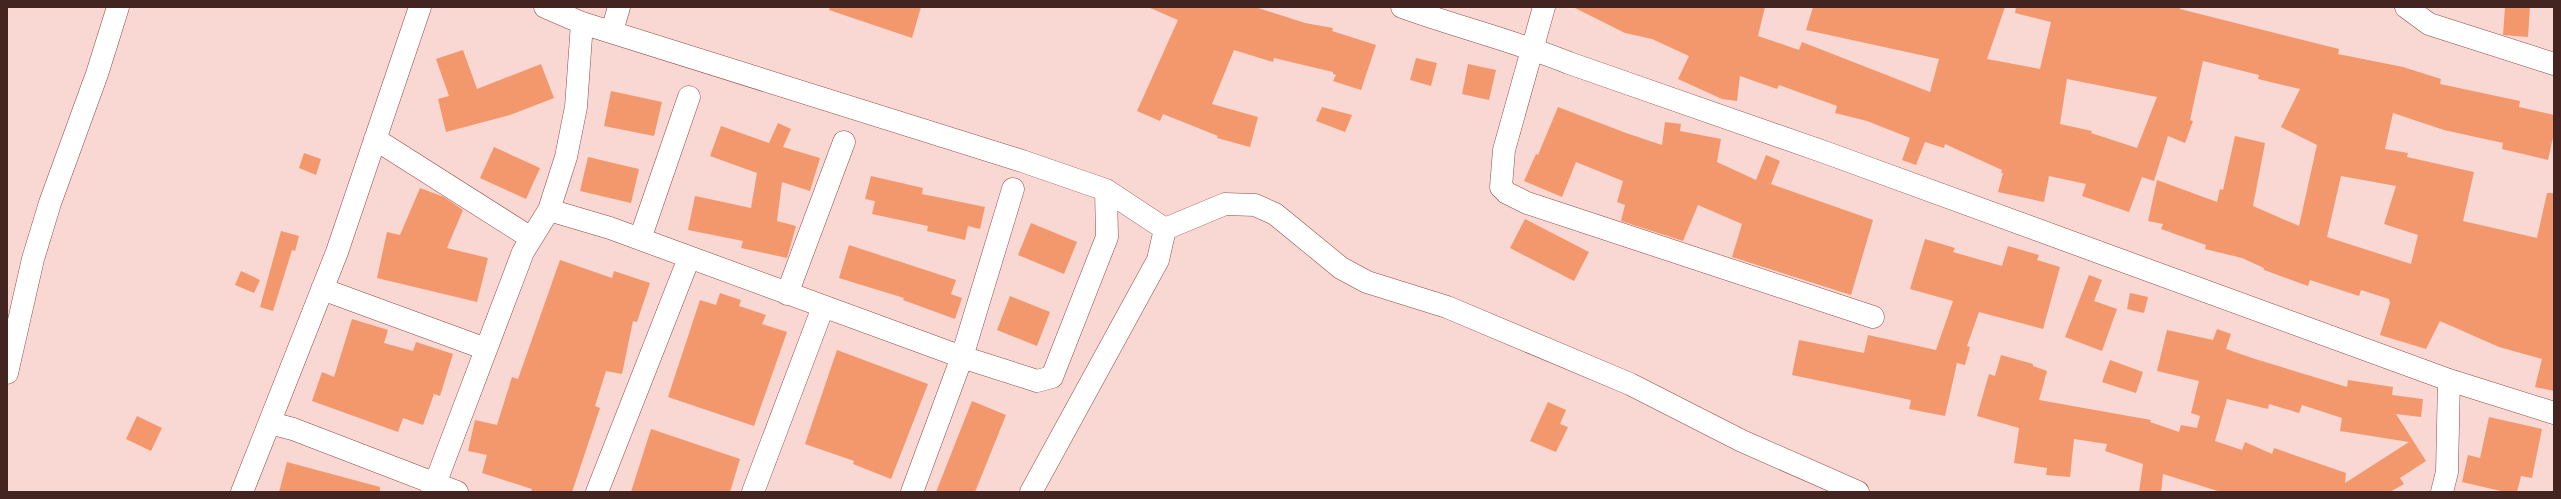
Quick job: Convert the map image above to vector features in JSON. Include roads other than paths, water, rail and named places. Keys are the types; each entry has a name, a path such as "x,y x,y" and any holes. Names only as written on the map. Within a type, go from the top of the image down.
{"street":[{"path":"7,373 33,259 50,202 97,74 118,7"},
{"path":"242,492 322,289 420,7"},
{"path":"545,7 582,23 612,31 1022,161 1106,190 1165,228"},
{"path":"612,31 619,7"},
{"path":"1402,7 1453,25 1534,48 1569,63 1827,153 2449,380 2554,413"},
{"path":"1544,7 1534,48 1504,150 1501,186 1507,193 1527,203 1873,317"},
{"path":"2406,7 2429,24 2554,64"},
{"path":"433,487 523,252 549,210 566,157 576,107 582,23"},
{"path":"640,239 688,97"},
{"path":"375,139 531,238"},
{"path":"787,294 844,142"},
{"path":"912,492 962,356 1013,189"},
{"path":"549,210 640,239 787,294 1037,381 1052,377 1107,237 1106,190"},
{"path":"1165,228 1225,204 1255,205 1275,214 1341,268 1366,282 1446,307 1623,380 1742,441 1858,492"},
{"path":"1031,492 1158,260 1165,228"},
{"path":"597,492 688,258"},
{"path":"322,289 486,349"},
{"path":"753,492 824,307"},
{"path":"2442,492 2447,472 2449,380"},
{"path":"270,423 293,429 433,487 457,492"}]}
